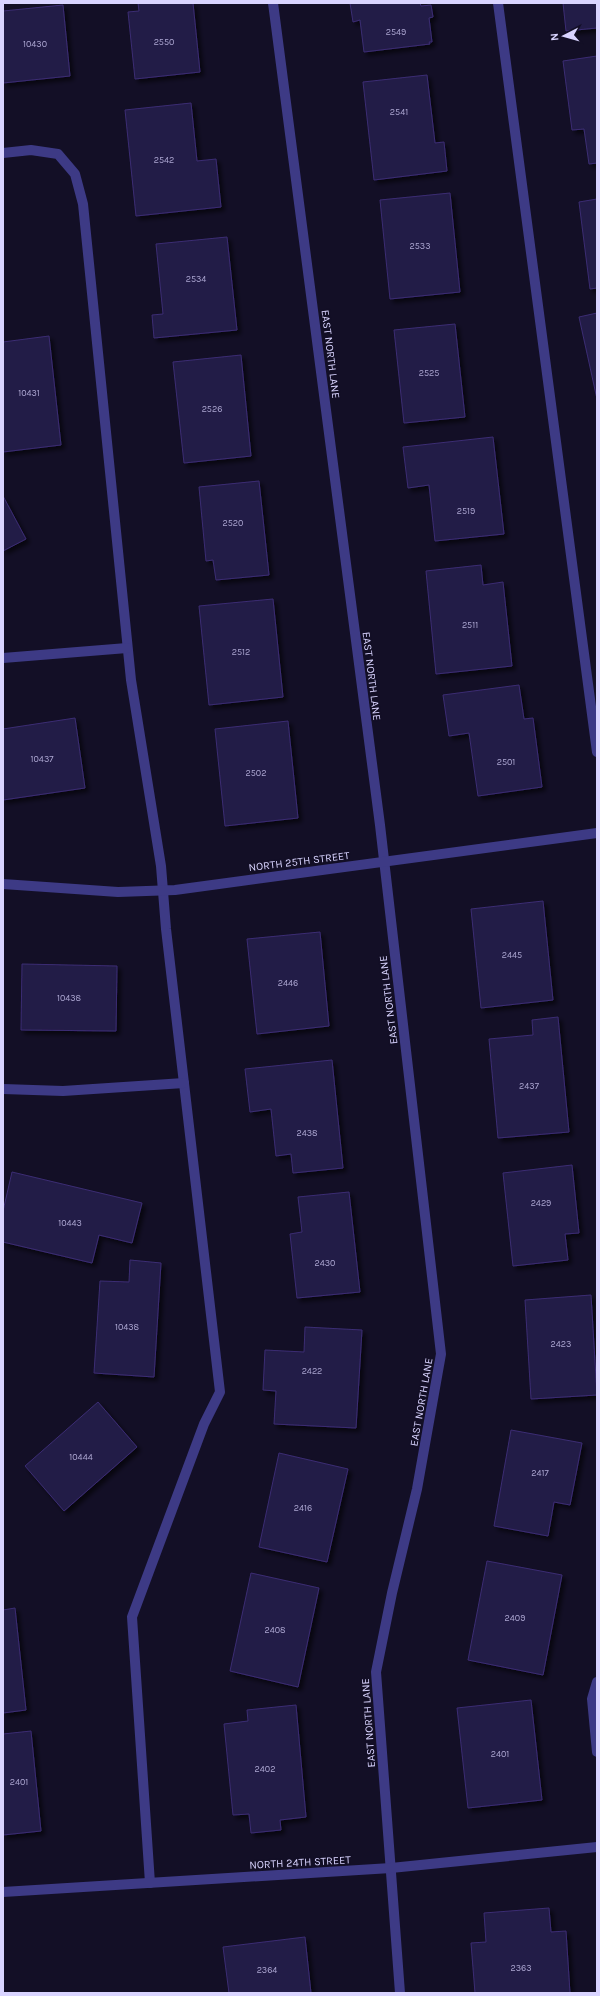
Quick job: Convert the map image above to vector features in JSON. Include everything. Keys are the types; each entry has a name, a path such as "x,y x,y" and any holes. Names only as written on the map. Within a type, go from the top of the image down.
{"street":[{"name":"EAST NORTH LANE","path":"273,3 384,863 441,1354 417,1490 392,1593 376,1672 400,1993"},
{"path":"498,3 597,752"},
{"path":"3,153 31,150 58,154 75,174 83,204 130,680 161,866 184,1083 220,1392 204,1424 132,1617 150,1883"},
{"path":"3,658 127,648"},
{"name":"NORTH 25TH STREET","path":"3,884 118,892 163,890 384,863 597,833"},
{"path":"3,1089 63,1091 184,1083"},
{"path":"597,1682 592,1699 597,1752"},
{"name":"NORTH 24TH STREET","path":"3,1892 391,1868 597,1847"}],"building":[{"path":"138,3 193,3 200,72 135,79 128,12 139,11"},
{"path":"350,3 420,3 421,6 431,5 433,17 429,18 432,42 429,42 430,44 364,52 360,20 353,22"},
{"path":"563,3 597,3 597,28 566,31"},
{"path":"63,5 70,76 3,83 3,11"},
{"path":"597,56 597,163 589,164 584,129 572,130 563,61"},
{"path":"427,75 435,143 444,142 447,171 374,180 363,82"},
{"path":"191,103 197,161 216,159 221,207 136,216 125,110"},
{"path":"450,193 460,292 390,299 380,200"},
{"path":"597,199 597,288 590,289 579,202"},
{"path":"227,237 237,330 154,338 152,315 163,314 156,244"},
{"path":"597,313 597,399 579,317"},
{"path":"455,324 465,417 404,423 394,330"},
{"path":"49,336 61,445 3,452 3,342"},
{"path":"241,355 251,456 184,463 173,362"},
{"path":"493,437 504,534 435,541 429,485 408,488 403,447"},
{"path":"259,481 269,575 216,580 213,560 206,561 199,487"},
{"path":"3,496 26,539 3,551"},
{"path":"481,565 483,585 503,582 512,666 436,674 426,571"},
{"path":"273,599 283,697 209,705 199,606"},
{"path":"519,685 524,719 533,718 542,787 478,796 469,733 449,736 443,695"},
{"path":"75,718 85,788 3,800 3,729"},
{"path":"288,721 298,818 225,826 215,729"},
{"path":"543,901 553,1000 481,1008 471,909"},
{"path":"320,932 329,1026 257,1034 247,939"},
{"path":"22,964 117,966 116,1031 21,1030"},
{"path":"558,1017 569,1132 498,1138 489,1039 533,1035 532,1020"},
{"path":"332,1060 343,1168 293,1173 291,1154 276,1156 271,1109 250,1112 245,1069"},
{"path":"572,1165 579,1233 565,1234 568,1260 513,1266 503,1173"},
{"path":"12,1172 142,1203 132,1243 99,1235 92,1263 3,1242 3,1211"},
{"path":"349,1192 360,1292 297,1298 290,1234 302,1232 298,1197"},
{"path":"130,1260 161,1263 154,1377 94,1373 100,1281 129,1282"},
{"path":"591,1295 597,1395 531,1399 525,1300"},
{"path":"305,1327 362,1330 356,1428 274,1424 276,1391 263,1390 265,1350 304,1352"},
{"path":"98,1402 137,1447 64,1511 25,1466"},
{"path":"511,1430 582,1443 570,1505 554,1502 548,1536 494,1526"},
{"path":"279,1453 348,1469 327,1562 259,1547"},
{"path":"487,1561 562,1575 543,1675 468,1660"},
{"path":"251,1573 319,1588 298,1687 230,1671"},
{"path":"15,1608 26,1710 3,1713 3,1610"},
{"path":"531,1700 542,1800 468,1808 457,1708"},
{"path":"296,1705 306,1817 280,1820 281,1830 251,1833 249,1814 233,1815 224,1724 248,1721 247,1710"},
{"path":"31,1731 41,1831 3,1835 3,1734"},
{"path":"549,1908 551,1932 566,1931 570,1993 475,1993 471,1943 486,1942 484,1913"},
{"path":"305,1937 311,1993 229,1993 223,1947"}]}
